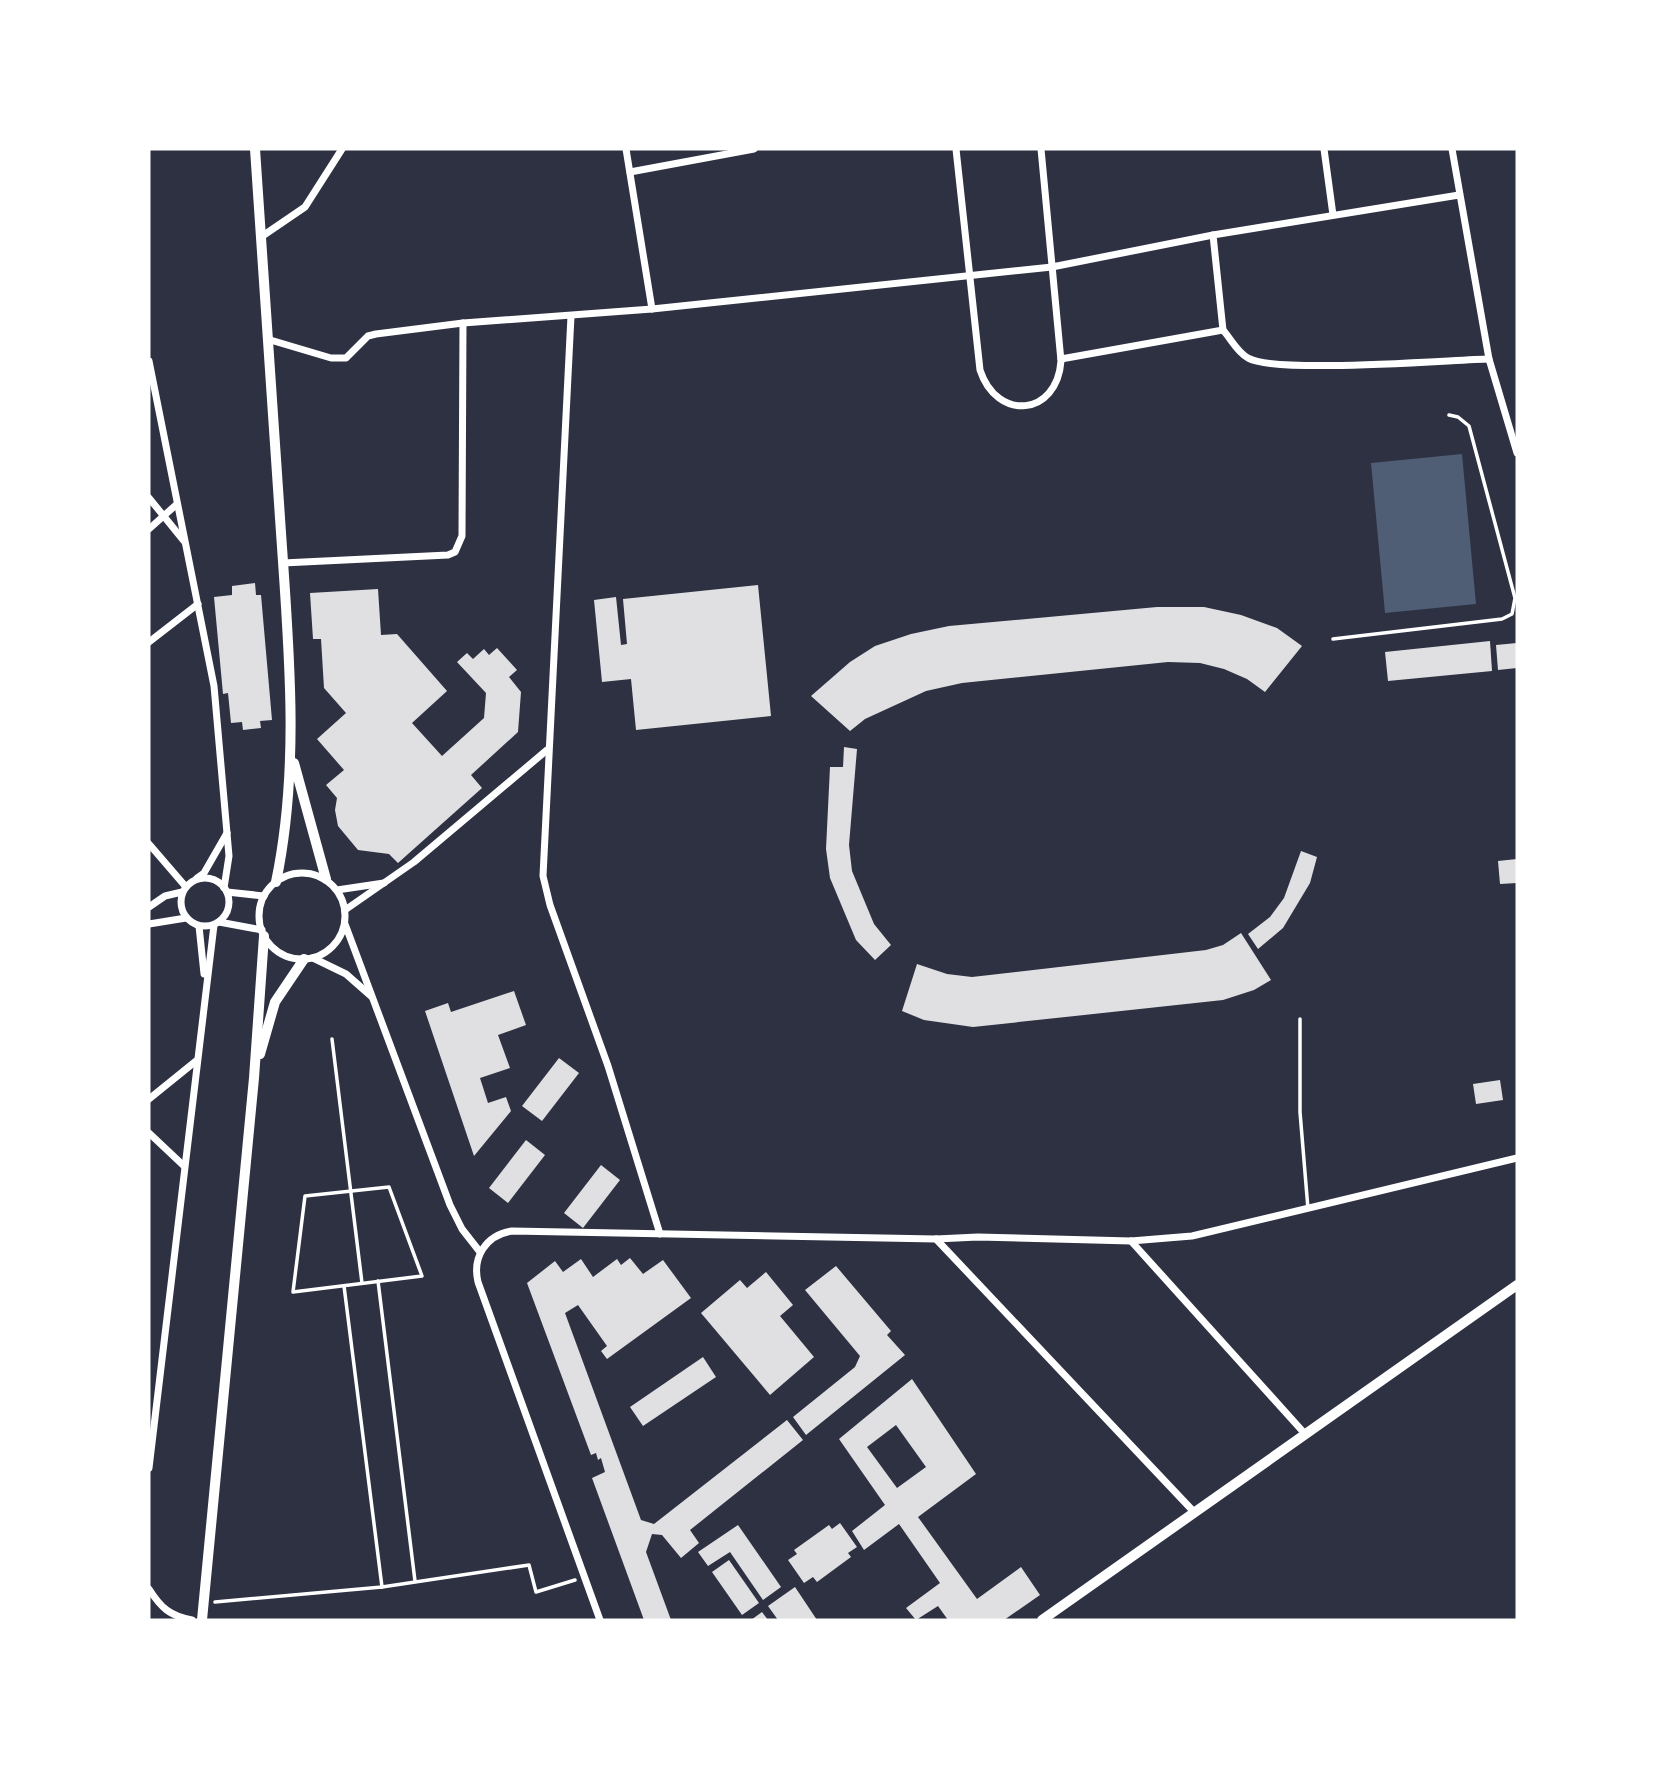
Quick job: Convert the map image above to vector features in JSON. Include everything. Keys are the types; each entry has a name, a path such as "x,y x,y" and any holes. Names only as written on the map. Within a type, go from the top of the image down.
{"main road":[{"path":"255,149 283,564 292,754 286,833 276,882"},
{"path":"292,754 326,880"},
{"path":"1042,1620 1517,1285"}],"street":[{"path":"261,237 305,207 342,149"},
{"path":"626,149 652,309"},
{"path":"629,172 754,149"},
{"path":"956,149 980,370 985,386 996,398 1018,405 1041,401 1053,391 1060,377 1061,359 1041,149"},
{"path":"1324,149 1333,215"},
{"path":"1452,149 1489,359 1513,424 1517,453"},
{"path":"267,339 341,359 349,356 369,336 463,323 652,309 1052,267 1213,235 1459,195"},
{"path":"1213,235 1223,330 1246,357 1265,363 1316,365 1489,359"},
{"path":"571,316 547,750 545,889 608,1066 660,1234"},
{"path":"283,564 375,561 448,555 455,552 462,536 463,323"},
{"path":"1061,359 1223,330"},
{"path":"149,361 198,604 220,734 229,856 225,890 229,905 216,923 205,982 149,1468"},
{"path":"149,498 185,542"},
{"path":"149,528 177,504"},
{"path":"149,642 198,604"},
{"path":"345,910 388,882 547,750"},
{"path":"149,907 165,896 184,889 204,873 228,832"},
{"path":"149,844 184,889"},
{"path":"202,1620 254,1078 263,933 260,907 264,896 276,882 300,873 326,880 337,891 345,910 345,923 450,1205 462,1229 480,1252"},
{"path":"195,880 211,879 225,890 264,896"},
{"path":"337,891 388,882"},
{"path":"184,889 180,905 186,918 199,926 216,923 263,933 281,953 308,958 345,974 374,999"},
{"path":"149,924 186,918"},
{"path":"254,1078 275,1002 308,958 332,947 345,923"},
{"path":"199,926 205,982"},
{"path":"149,1099 196,1061"},
{"path":"149,1133 184,1166"},
{"path":"600,1620 478,1282 476,1269 480,1252 494,1237 512,1231 1130,1241 1192,1236 1517,1158"},
{"path":"936,1239 1195,1513"},
{"path":"1130,1241 1306,1434"},
{"path":"149,1589 165,1611 173,1616 192,1620"}],"lane":[{"path":"1333,639 1502,619 1512,614 1515,598 1469,426 1458,417 1449,415"},
{"path":"1300,1019 1300,1112 1308,1209"}],"path":[{"path":"332,1039 362,1283"},
{"path":"389,1187 422,1276 379,1281 293,1292 304,1196 389,1187"},
{"path":"379,1281 415,1582"},
{"path":"344,1286 382,1587"},
{"path":"204,1602 382,1587 529,1565 536,1592 584,1578"}],"water":[{"path":"1462,454 1476,604 1385,613 1371,463"}],"building":[{"path":"255,583 256,595 261,595 272,720 260,721 261,728 243,730 242,722 231,723 228,693 223,694 214,597 232,595 232,586"},
{"path":"758,585 771,716 636,730 631,679 602,682 594,600 616,597 621,645 627,644 623,599"},
{"path":"378,589 381,635 397,634 447,691 412,723 442,756 484,718 486,693 457,662 467,653 473,659 484,649 489,655 497,648 517,670 509,677 521,692 518,732 471,775 482,788 398,863 389,854 358,850 338,826 335,810 337,798 326,785 344,770 317,739 346,713 324,688 321,639 313,639 310,593"},
{"path":"1157,607 1204,607 1241,615 1277,628 1302,646 1265,692 1247,679 1224,669 1200,663 1168,662 962,683 926,691 865,719 850,731 811,696 850,662 875,646 911,634 949,626"},
{"path":"1490,641 1492,671 1388,681 1385,652"},
{"path":"1517,643 1517,668 1498,670 1496,645"},
{"path":"844,747 857,749 849,845 852,871 874,924 891,945 875,960 856,940 830,878 826,849 830,767 843,767"},
{"path":"1301,851 1317,857 1310,883 1283,928 1258,949 1248,934 1270,917 1284,898"},
{"path":"1517,859 1517,883 1500,884 1498,861"},
{"path":"1241,933 1271,980 1254,990 1223,1000 973,1027 924,1020 902,1011 917,964 947,974 972,977 1206,950 1223,945"},
{"path":"514,991 526,1025 498,1035 510,1068 480,1078 488,1103 506,1097 511,1111 474,1156 425,1011 448,1003 451,1012"},
{"path":"559,1058 579,1073 542,1121 522,1106"},
{"path":"1500,1080 1503,1100 1476,1104 1473,1084"},
{"path":"526,1140 545,1155 508,1203 489,1188"},
{"path":"601,1165 620,1180 583,1228 564,1213"},
{"path":"630,1258 643,1274 663,1260 691,1298 607,1359 601,1351 607,1346 578,1305 565,1313 641,1520 654,1524 787,1420 803,1440 690,1530 699,1543 681,1558 662,1535 652,1534 646,1552 671,1620 644,1620 592,1478 605,1472 601,1458 598,1460 596,1453 591,1455 527,1283 555,1261 563,1272 581,1259 593,1277 617,1259 621,1265"},
{"path":"836,1266 891,1331 887,1335 905,1355 806,1435 793,1417 855,1367 860,1356 805,1290"},
{"path":"766,1272 793,1305 780,1316 814,1357 770,1395 701,1313 740,1280 747,1288"},
{"path":"703,1357 716,1377 643,1426 630,1407"},
{"path":"912,1379 976,1474 918,1517 977,1599 1021,1567 1040,1595 1004,1620 948,1620 938,1606 916,1620 906,1608 940,1583 899,1524 864,1550 852,1531 885,1505 839,1439","holes":["896,1425 926,1467 897,1488 867,1447"]},
{"path":"840,1523 857,1547 848,1553 851,1557 817,1582 813,1577 804,1583 788,1560 797,1554 794,1550 829,1525 832,1529"},
{"path":"738,1525 781,1587 763,1600 730,1552 708,1566 698,1552"},
{"path":"729,1560 759,1603 742,1615 712,1572"},
{"path":"795,1587 817,1620 778,1620 768,1606"},
{"path":"762,1612 768,1620 751,1620"}]}
